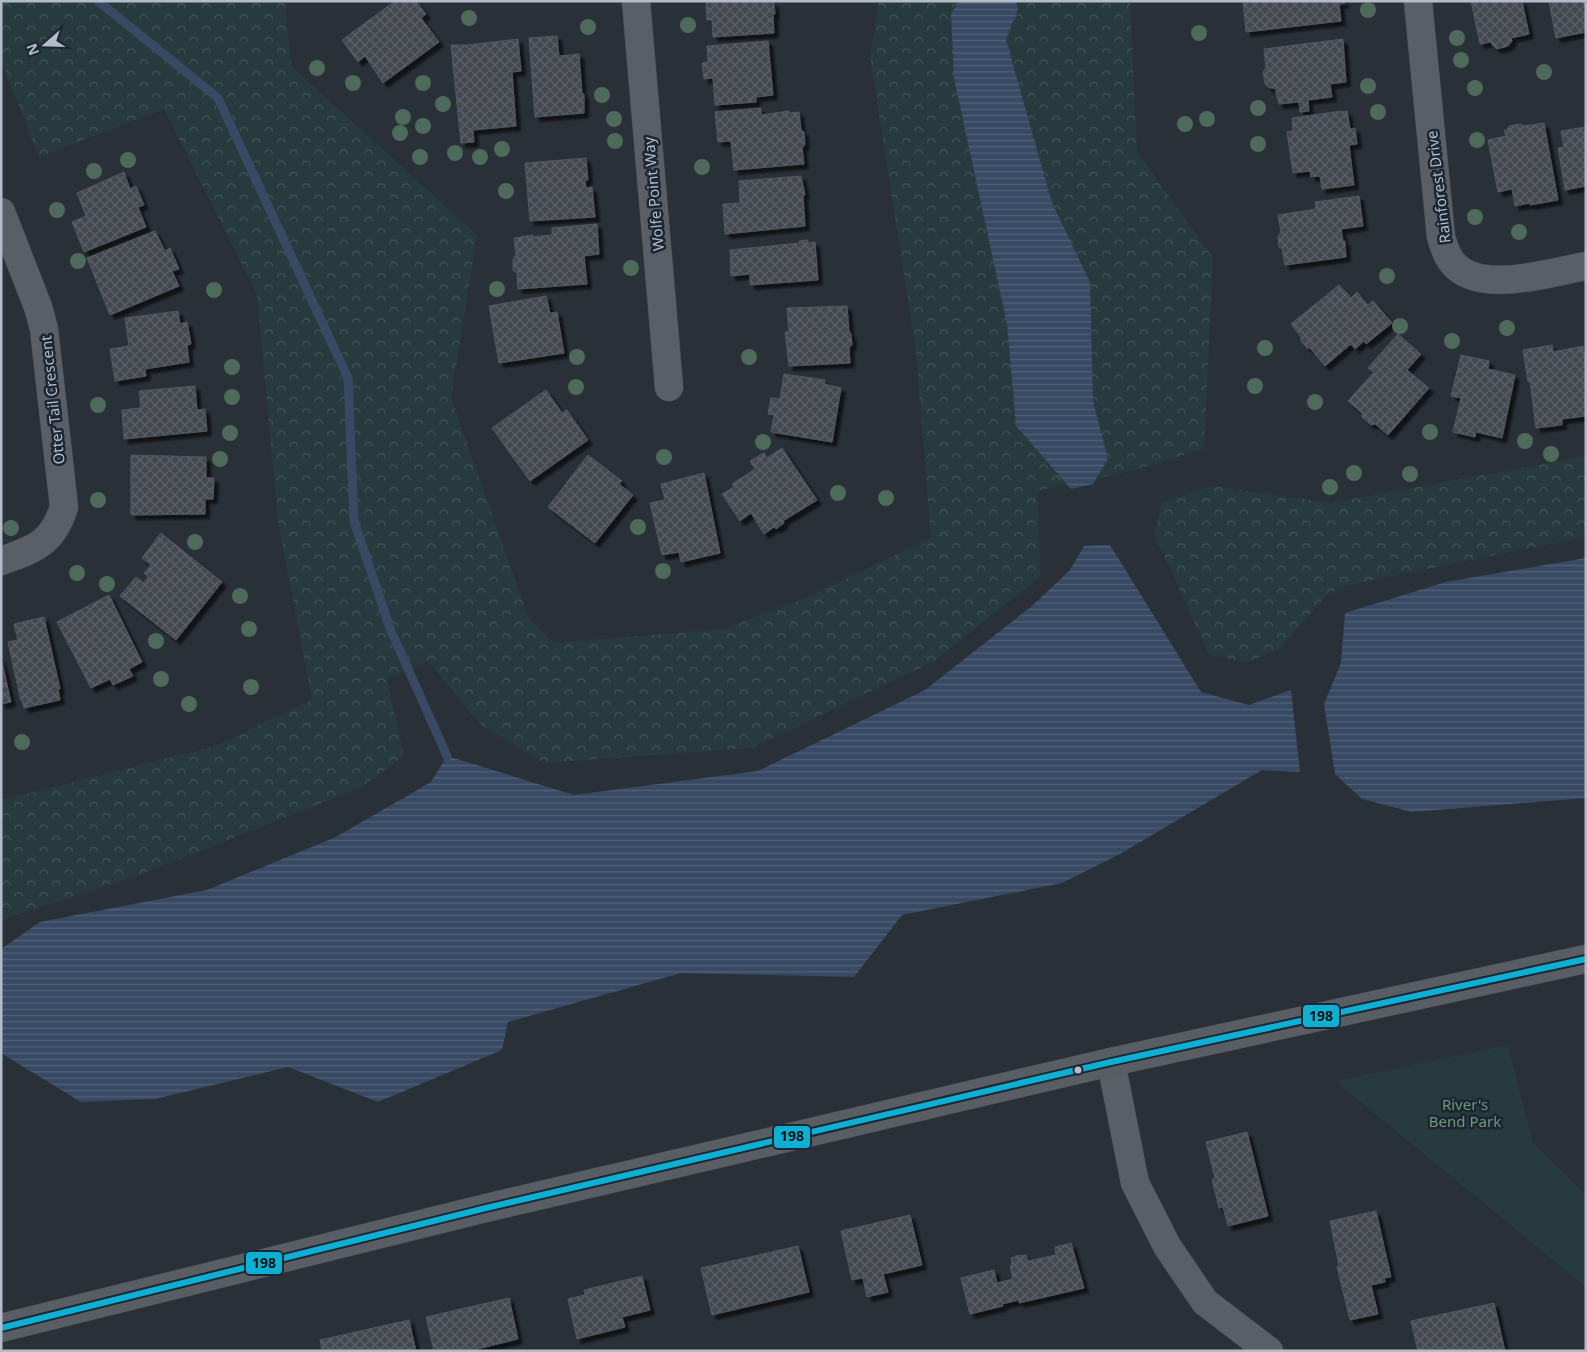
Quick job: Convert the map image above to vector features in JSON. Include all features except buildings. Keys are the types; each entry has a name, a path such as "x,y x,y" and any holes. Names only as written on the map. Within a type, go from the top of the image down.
{"main road":[{"path":"1,1328 486,1208 1112,1062 1586,959"}],"street":[{"name":"Wolfe Point Way","path":"636,1 669,387"},
{"name":"Rainforest Drive","path":"1418,1 1441,237 1452,263 1465,273 1483,279 1515,279 1586,266"},
{"name":"Otter Tail Crescent","path":"1,212 38,307 44,329 64,506 59,523 39,546 1,561"},
{"path":"1112,1062 1136,1183 1167,1246 1205,1302 1269,1351"}],"green space":[{"path":"1,1 285,1 291,66 477,235 451,398 528,617 554,643 724,629 805,598 931,538 916,352 870,57 879,1 1130,1 1137,151 1213,258 1204,449 1136,470 1038,491 1040,577 933,662 752,748 544,763 481,725 428,661 387,679 404,756 362,787 142,874 1,920 1,800 216,746 312,700 278,521 257,294 164,109 39,157 1,60"},
{"path":"1586,456 1586,537 1348,585 1327,595 1280,649 1247,662 1209,655 1154,533 1162,502 1213,486 1330,503"},
{"name":"River's Bend Park","path":"1508,1045 1533,1143 1586,1195 1586,1287 1335,1081"}],"water":[{"path":"959,1 1016,1 1018,9 1006,40 1052,203 1090,282 1093,401 1108,459 1093,484 1071,489 1016,426 1007,324 954,78 951,14"},
{"path":"1110,545 1201,692 1249,705 1291,690 1300,772 1262,770 1120,854 1062,883 902,915 854,977 681,973 508,1022 502,1050 378,1102 288,1067 155,1099 81,1102 1,1053 1,949 40,922 207,890 336,837 431,782 447,756 574,795 758,771 925,690 1032,606 1070,570 1084,546"},
{"path":"1586,558 1586,798 1412,812 1362,799 1335,774 1324,704 1341,663 1345,613 1446,582"}],"waterway":[{"path":"98,1 218,98 348,378 354,521 391,631 447,756"}],"transit line":[{"name":"198","path":"1,1328 486,1208 1111,1062 1586,959"}]}
